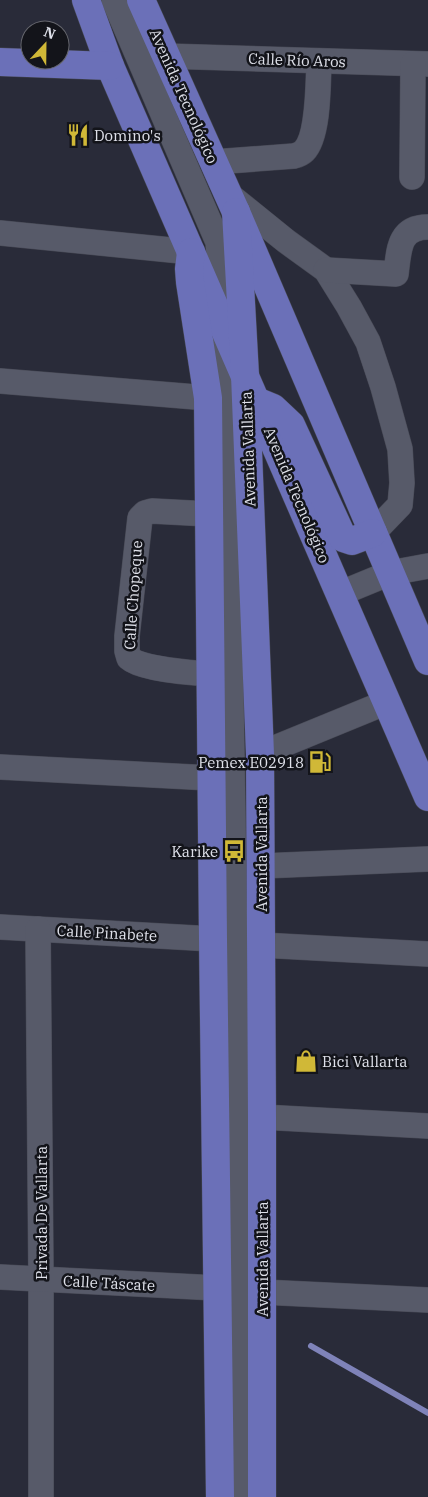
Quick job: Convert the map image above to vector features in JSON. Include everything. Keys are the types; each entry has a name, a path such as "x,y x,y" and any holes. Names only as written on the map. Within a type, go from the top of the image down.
{"main road":[{"name":"Avenida Tecnológico","path":"86,0 110,66 428,797"},
{"name":"Avenida Tecnológico","path":"121,2 166,56 233,203 428,661"},
{"path":"0,62 110,66"},
{"name":"Avenida Vallarta","path":"233,203 245,375 260,754 262,866 262,1497"},
{"path":"191,252 190,282 208,398 220,1497"},
{"path":"256,401 273,408 291,425 343,538 352,542 373,533"}],"street":[{"path":"121,2 218,242 225,332 235,940 241,1497"},
{"name":"Calle Río Aros","path":"166,56 420,64"},
{"path":"214,162 294,156 302,153 309,145 314,132 319,61"},
{"path":"412,177 420,64"},
{"path":"233,203 326,270 349,306 368,342 400,449 402,483 400,505 373,533"},
{"path":"326,270 396,274 399,248 404,236 419,227 428,228"},
{"path":"0,233 191,252"},
{"path":"0,381 208,398"},
{"name":"Calle Chopeque","path":"209,514 152,511 145,513 140,518 126,651 128,658 137,663 170,670 212,674"},
{"path":"339,594 390,573 428,566"},
{"path":"260,754 387,702"},
{"path":"0,767 211,778"},
{"path":"262,866 428,859"},
{"name":"Calle Pinabete","path":"0,927 213,939"},
{"name":"Privada De Vallarta","path":"38,929 41,1497"},
{"path":"261,945 428,954"},
{"path":"262,1117 428,1126"},
{"name":"Calle Táscate","path":"0,1277 217,1288"},
{"path":"262,1292 428,1300"}],"waterway":[{"path":"311,1346 428,1413"}],"place":[{"name":"Domino's","path":"78,135"},
{"name":"Pemex E02918","path":"320,762"},
{"name":"Karike","path":"234,851"},
{"name":"Bici Vallarta","path":"306,1061"}]}
